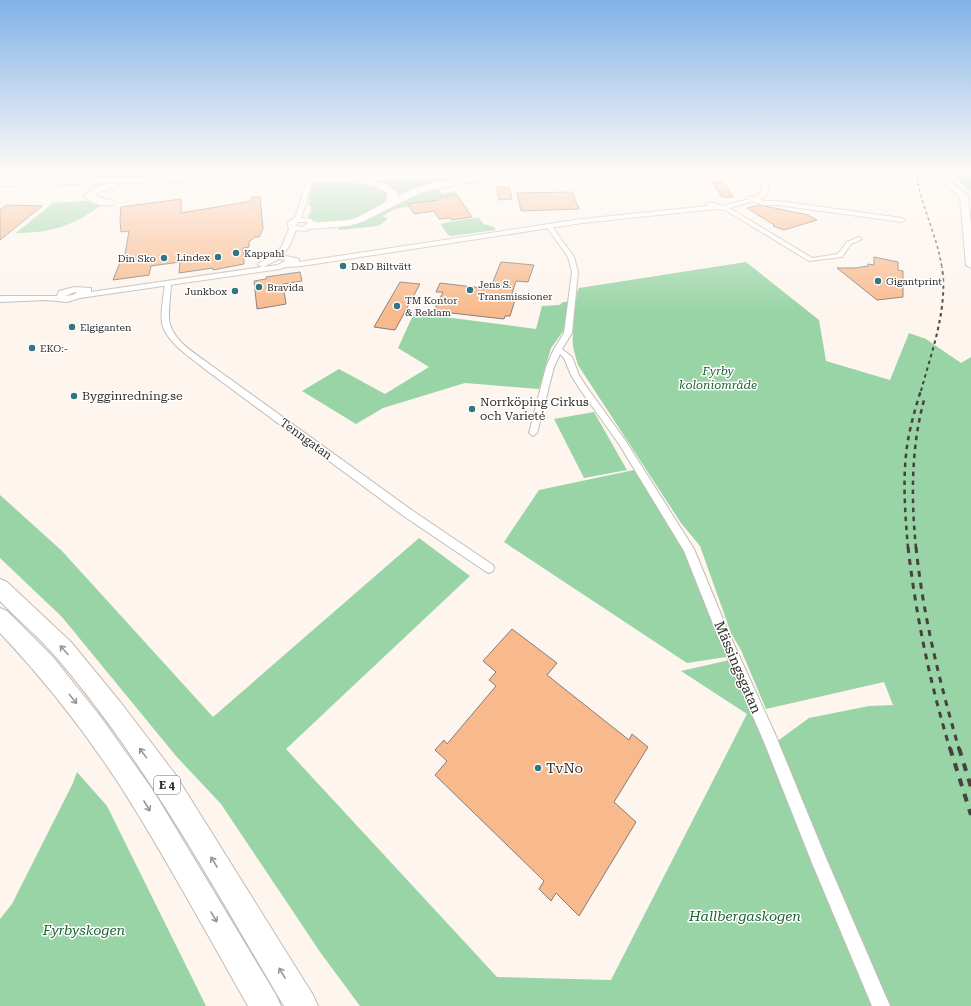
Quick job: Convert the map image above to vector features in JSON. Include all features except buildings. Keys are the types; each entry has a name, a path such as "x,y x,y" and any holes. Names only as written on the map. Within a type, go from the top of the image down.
{"highway":[{"path":"308,224 335,224 363,218"},
{"name":"E 4","path":"0,588 63,649 113,711 166,783 302,1006"},
{"name":"E 4","path":"0,618 44,664 97,730 145,801 266,1006"}],"main road":[{"path":"968,218 971,265"}],"street":[{"path":"305,218 308,224"},
{"path":"0,299 62,295 67,299 79,293 114,290 244,272 273,262 310,262 549,226 618,218"},
{"path":"743,218 811,260 840,256 849,243 859,239"},
{"path":"887,218 902,220"},
{"path":"273,262 285,247 293,228 290,224 296,221 308,224"},
{"path":"293,228 308,224"},
{"path":"287,261 294,236 308,224"},
{"path":"533,433 550,367 558,348 566,337 569,328 575,272 571,257 549,226"},
{"name":"Tenngatan","path":"168,283 166,323 170,334 177,342 209,368 408,514 489,568"},
{"name":"Mässingsgatan","path":"558,348 568,357 575,376 622,442 689,549 721,629 770,739 820,863 881,1006"}],"green space":[{"path":"35,218 80,218 52,229 29,233 16,233"},
{"path":"309,218 355,218 330,222"},
{"path":"370,218 388,219 378,226 338,229 341,226"},
{"path":"479,218 484,224 494,227 496,230 452,236 448,235 441,225 443,223"},
{"path":"746,262 819,320 826,361 890,380 909,333 926,339 961,363 971,357 971,1006 360,1006 320,952 221,804 176,756 62,617 0,558 0,495 62,551 213,717 419,538 470,576 286,749 497,977 611,980 747,714 681,671 734,659 772,745 809,718 869,706 893,705 884,682 766,709 741,650 731,633 700,546 681,523 578,365 573,348 573,325 579,288"},
{"path":"563,302 569,302 567,326 551,348 539,389 465,383 383,408 356,424 302,391 339,369 385,394 429,367 398,348 414,313 536,329 542,306 559,305"},
{"path":"594,412 627,470 584,478 554,419"},
{"path":"634,470 688,557 726,657 687,663 504,542 539,490"},
{"name":"Fyrbyskogen","path":"77,772 107,806 206,1006 0,1006 0,919 12,904 73,783"}],"railway":[{"path":"928,218 940,255 942,268"},
{"path":"921,391 941,314 943,298 942,267"},
{"path":"908,548 905,494 906,453 915,408 921,390"},
{"path":"916,548 913,511 914,455 924,400"},
{"path":"908,547 924,649 950,749"},
{"path":"916,547 923,598 933,649 959,749"},
{"path":"950,748 971,815"},
{"path":"959,748 971,787"}],"place":[{"name":"Kappahl","path":"236,253"},
{"name":"Lindex","path":"218,257"},
{"name":"Din Sko","path":"164,258"},
{"name":"D&D Biltvätt","path":"343,266"},
{"name":"Gigantprint","path":"878,281"},
{"name":"Bravida","path":"259,287"},
{"name":"Jens S. Transmissioner","path":"470,290"},
{"name":"Junkbox","path":"235,291"},
{"name":"TM Kontor & Reklam","path":"397,306"},
{"name":"Elgiganten","path":"72,327"},
{"name":"EKO:-","path":"32,348"},
{"name":"Bygginredning.se","path":"74,396"},
{"name":"Norrköping Cirkus och Varieté","path":"472,409"},
{"name":"TvNo","path":"538,768"}],"park label":[{"name":"Fyrby koloniområde","path":"718,378"},
{"name":"Hallbergaskogen","path":"745,916"}]}
